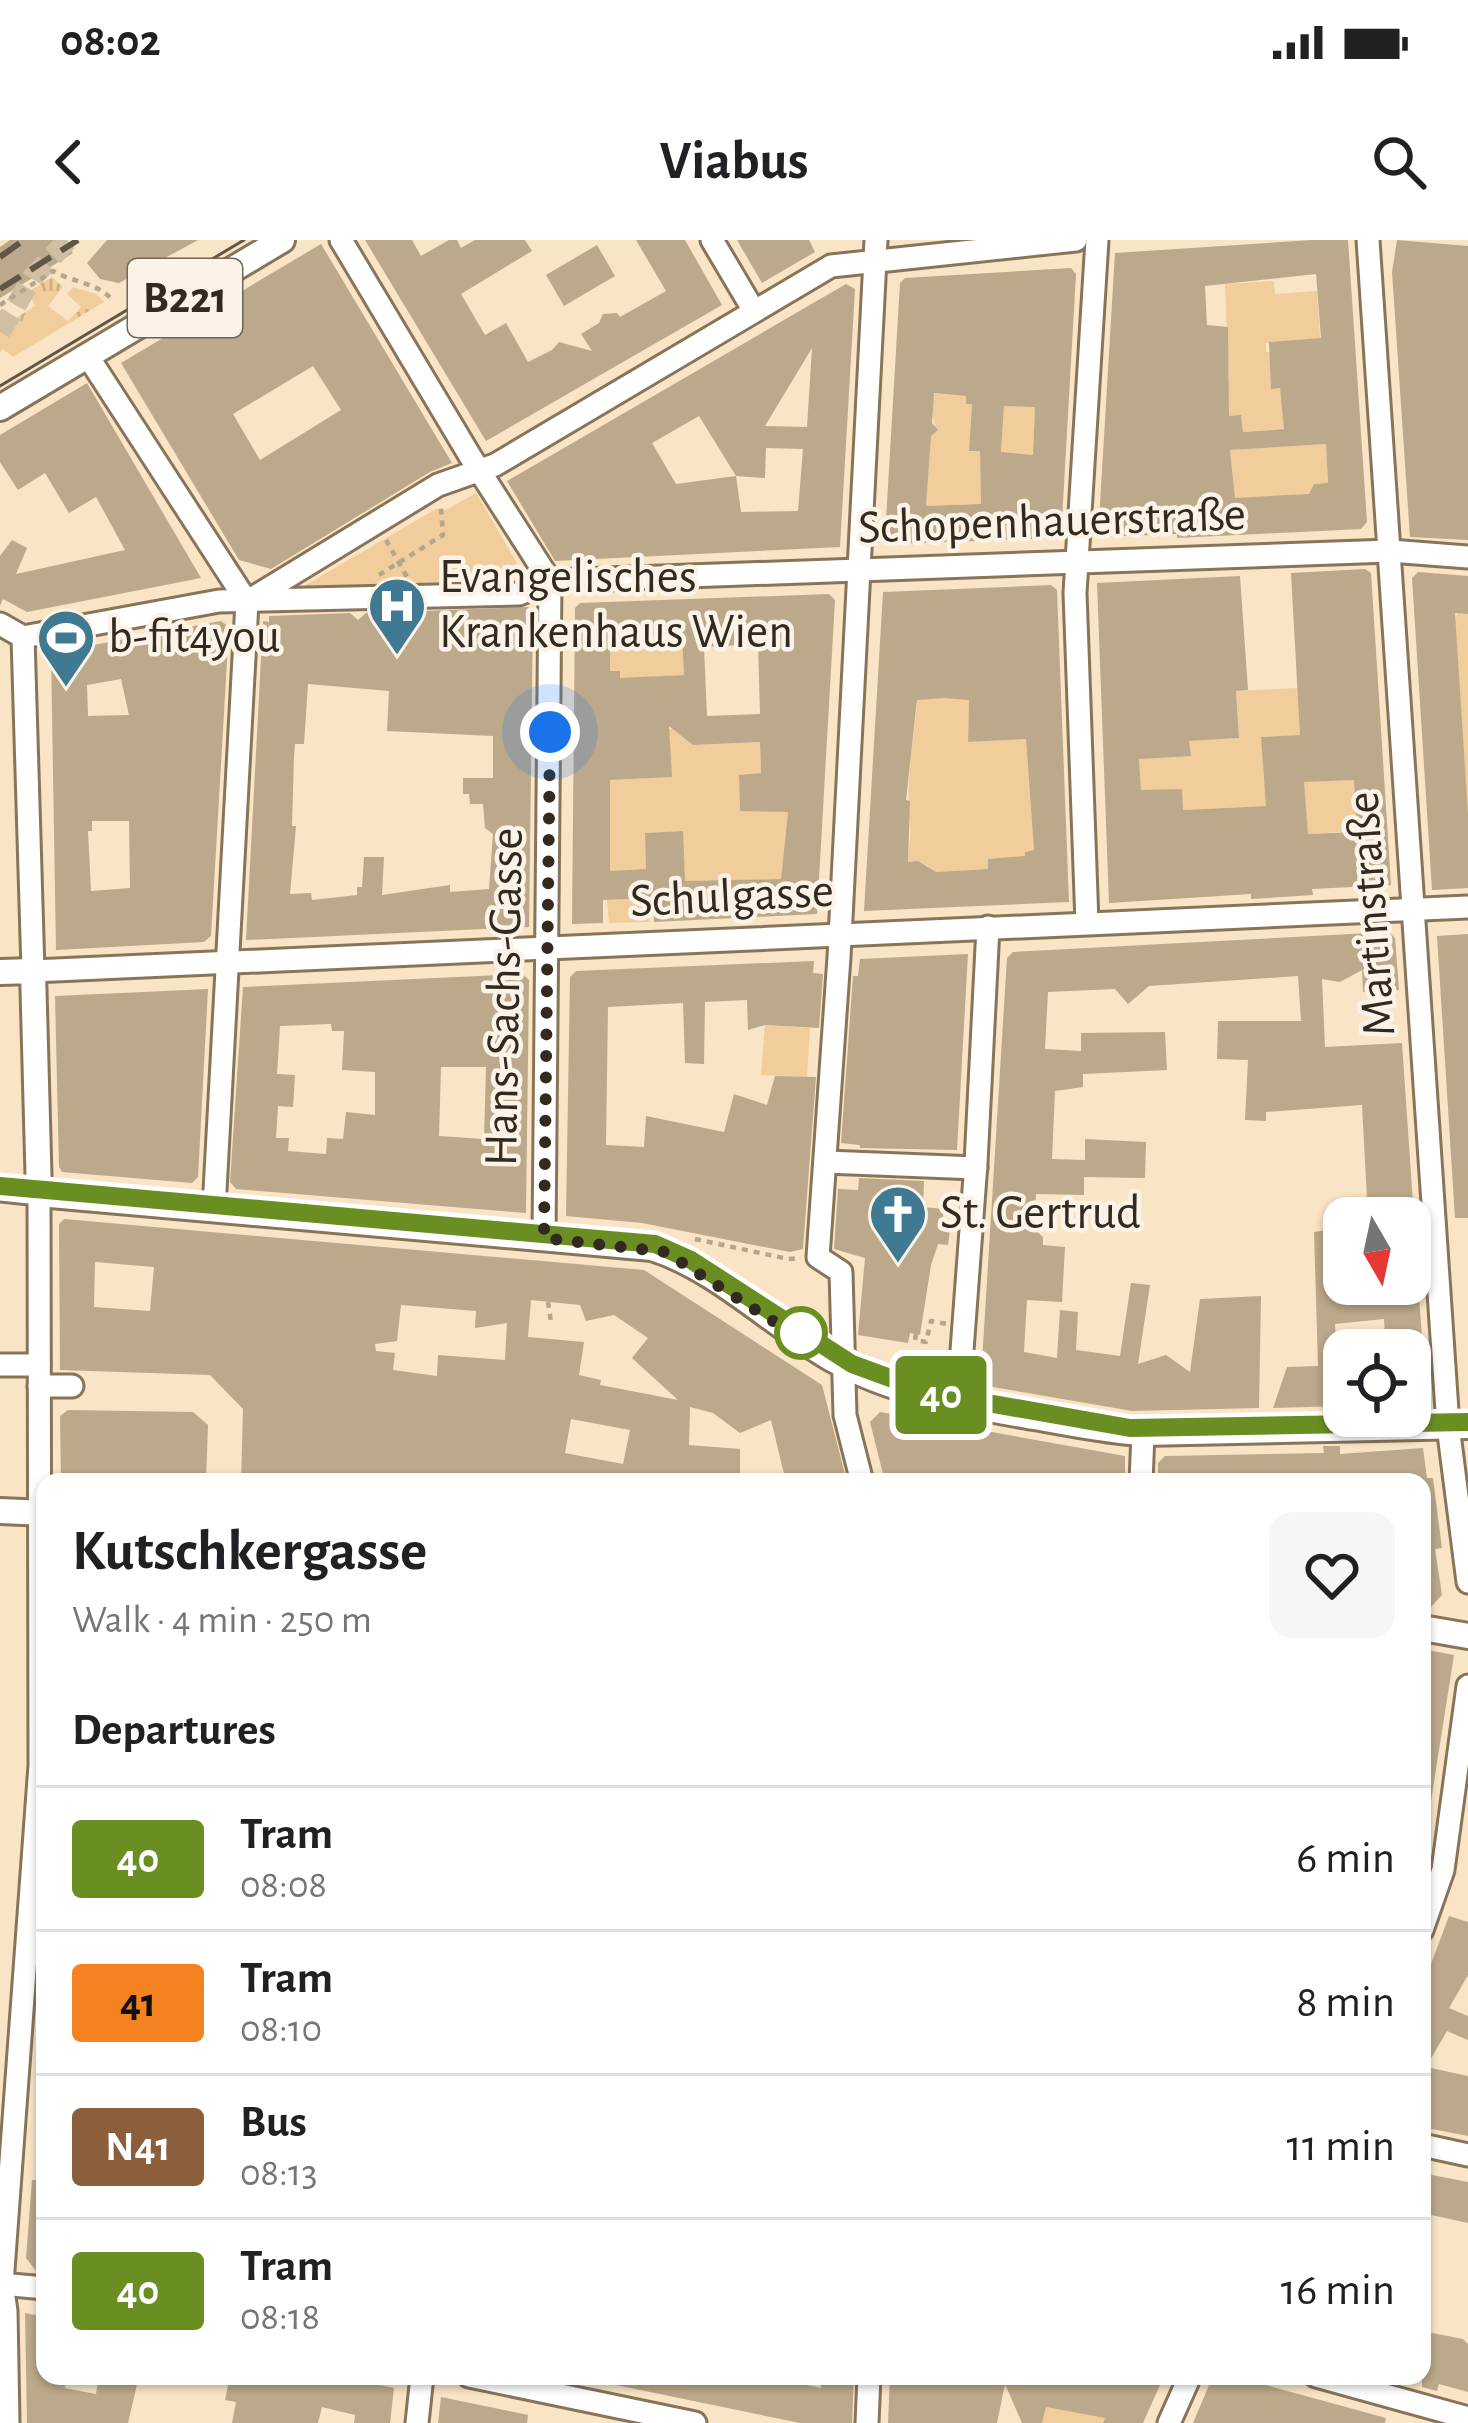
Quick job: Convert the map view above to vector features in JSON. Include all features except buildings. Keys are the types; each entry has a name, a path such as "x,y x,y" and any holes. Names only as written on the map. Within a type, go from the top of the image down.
{"main road":[{"name":"B221","path":"0,408 282,240"},
{"name":"Schulgasse","path":"0,972 33,970"},
{"path":"33,970 39,1194 665,1252 844,1365 903,1390 958,1404 1143,1433 1458,1426"},
{"path":"0,1511 36,1513"},
{"path":"1431,1630 1468,1636"}],"street":[{"path":"341,240 550,581"},
{"path":"712,240 754,311"},
{"path":"247,602 438,485 495,465 831,266 875,250 1076,240"},
{"path":"1087,922 1075,593 1097,240"},
{"name":"Martinstraße","path":"1368,240 1414,909 1468,1582"},
{"path":"860,1473 845,1415 841,1272 818,1257 840,934 875,250"},
{"path":"87,356 247,602 214,1209"},
{"name":"Schopenhauerstraße","path":"23,637 219,601 519,594 550,581 1390,551 1468,557"},
{"name":"Hans-Sachs-Gasse","path":"544,1238 550,581"},
{"path":"0,624 23,637 33,970"},
{"name":"Schulgasse","path":"33,970 1468,907"},
{"path":"958,1404 988,927"},
{"path":"826,1162 976,1168"},
{"path":"0,1190 39,1194 42,1473"},
{"path":"0,1365 72,1386"},
{"path":"1141,1473 1143,1433"},
{"path":"1431,1904 1443,1870 1468,1686"},
{"path":"8,2423 6,2311 1,2284 36,1818"},
{"path":"1431,2148 1468,2155"},
{"path":"1,2284 36,2287"},
{"path":"417,2423 421,2385"},
{"path":"512,2385 695,2423"},
{"path":"867,2423 869,2385"},
{"path":"1169,2423 1186,2385"},
{"path":"1349,2385 1468,2417"}],"path":[{"path":"0,305 52,271 105,290 112,300"},
{"path":"441,502 443,535"},
{"path":"365,583 450,530"},
{"path":"383,536 418,597"},
{"path":"695,1239 788,1259 818,1257"},
{"path":"548,1302 551,1322"},
{"path":"916,1334 915,1340 926,1342 930,1324"}],"green space":[{"path":"52,277 63,287 48,306 68,321 81,307 67,294 73,287 96,294 104,302 13,357 3,349 0,352 0,310 13,320 35,306 28,292"},
{"path":"1274,281 1275,294 1317,291 1322,366 1313,368 1314,385 1324,385 1325,406 1286,410 1288,428 1243,432 1241,416 1229,416 1228,411 1181,409 1183,378 1229,380 1225,284","holes":["1309,340 1310,352 1266,352 1266,343","1303,371 1312,398 1282,402 1280,388 1271,388 1271,380 1279,379 1279,373"]},
{"path":"929,393 966,396 966,403 972,404 969,450 980,451 981,504 926,506 930,449 926,437 935,427"},
{"path":"1004,406 1035,407 1033,455 1001,453"},
{"path":"1326,444 1328,483 1314,484 1309,496 1235,498 1230,450"},
{"path":"476,493 528,582 520,586 292,593 436,509 446,510"},
{"path":"1458,613 1468,614 1468,813 1455,618"},
{"path":"704,635 704,647 683,647 684,675 650,677 620,718 620,672 610,671 610,637"},
{"path":"1298,688 1344,733 1262,737 1264,783 1354,780 1357,831 1308,834 1305,804 1183,810 1181,789 1164,790 1143,827 1139,754 1190,755 1189,741 1239,738 1236,691"},
{"path":"918,695 969,696 968,742 1026,739 1034,850 1025,852 1025,865 989,859 988,869 936,872 928,865 910,872 909,775"},
{"path":"687,728 693,745 760,742 761,773 739,776 740,810 788,812 781,879 685,881 682,831 646,833 646,869 610,871 610,780 671,777 669,729"},
{"path":"648,898 650,922 609,923 607,900"},
{"path":"765,1025 810,1028 807,1077 761,1075"},
{"path":"1088,2385 1114,2385 1109,2394 1115,2397 1103,2423 1042,2423 1046,2407 1078,2412"}],"tunnel":[{"path":"0,332 33,277 68,240"}],"tram line":[{"path":"0,386 244,240"},
{"path":"0,1185 655,1244 691,1260 852,1364 931,1393 1130,1428 1468,1422"},
{"name":"40","path":"0,1186 655,1244 691,1260 825,1349 890,1380 931,1393 1118,1427 1468,1422"}],"railway":[{"path":"0,257 24,240"},
{"path":"0,289 78,240"}],"place":[{"name":"Evangelisches Krankenhaus Wien","path":"397,657"},
{"name":"b-fit4you","path":"66,689"},
{"name":"St. Gertrud","path":"898,1265"}],"route":[{"path":"550,732 544,1238 665,1252 798,1337 801,1333"}]}
